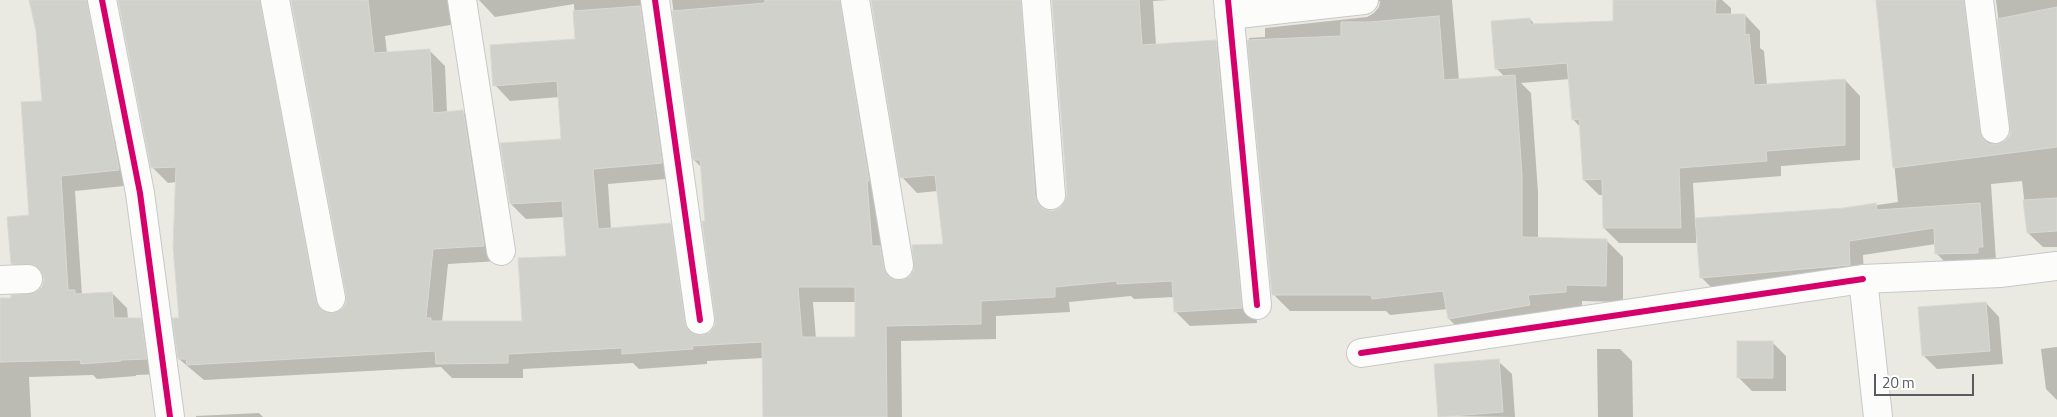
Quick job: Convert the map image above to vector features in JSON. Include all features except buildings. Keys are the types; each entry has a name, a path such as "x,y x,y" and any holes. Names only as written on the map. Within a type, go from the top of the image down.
{"street":[{"path":"102,0 140,193 170,417"},
{"path":"275,0 331,298"},
{"path":"462,0 501,251"},
{"path":"655,0 700,320"},
{"path":"854,0 899,265"},
{"path":"1036,0 1051,196"},
{"path":"1257,305 1229,8 1364,0"},
{"path":"1979,0 1995,129"},
{"path":"1361,353 1862,279 2000,273 2057,266"},
{"path":"0,280 28,279"},
{"path":"1862,279 1878,417"}],"cycle path":[{"path":"102,0 140,193 170,417"},
{"path":"655,0 700,320"},
{"path":"1228,0 1257,305"},
{"path":"1361,353 1863,279"}]}
